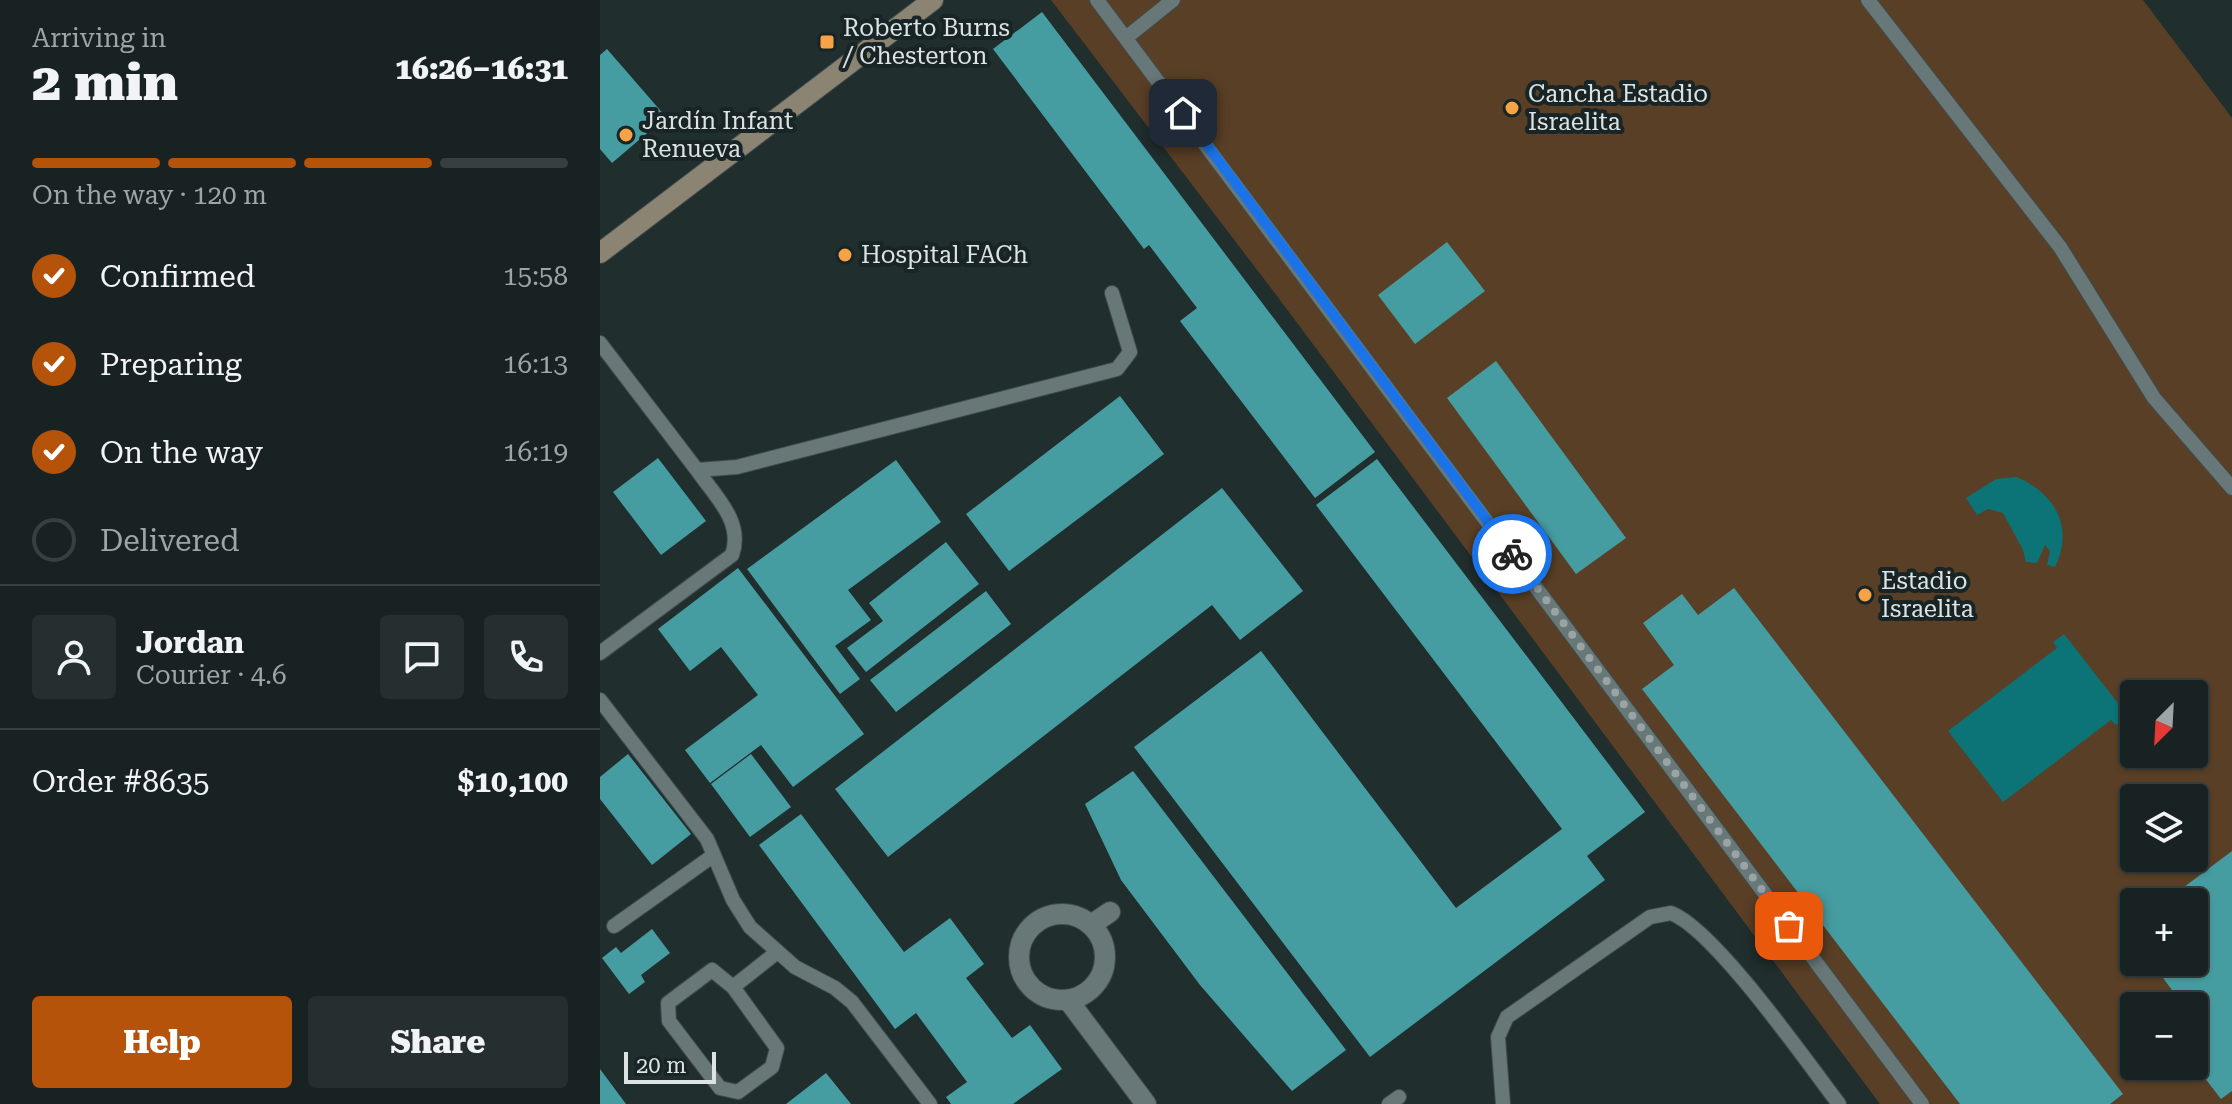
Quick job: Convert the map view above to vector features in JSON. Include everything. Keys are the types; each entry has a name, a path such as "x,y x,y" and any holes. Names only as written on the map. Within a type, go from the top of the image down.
{"main road":[{"path":"600,253 933,0"}],"street":[{"path":"1091,925 1110,912"},
{"path":"1049,916 1078,917 1091,925 1103,943 1103,973 1094,987 1068,1000 1049,998 1036,991 1020,965 1020,950 1026,934 1049,916"},
{"path":"1068,1000 1146,1104"}],"lane":[{"path":"1097,0 1922,1104"},
{"path":"1127,37 1173,0"},
{"path":"1868,0 2060,247 2154,398 2232,488"},
{"path":"697,470 737,467 1117,369 1130,352 1112,293"},
{"path":"600,343 735,524 737,543 732,555 600,653"},
{"path":"600,700 605,718 707,839 750,927 795,967 835,988 852,1002 930,1104"},
{"path":"614,926 714,855"},
{"path":"1503,1104 1498,1037 1507,1017 1650,917 1671,913 1698,930 1730,966 1839,1104"},
{"path":"733,987 776,953"},
{"path":"705,972 718,972 733,987 777,1048 772,1067 738,1092 728,1092 720,1088 666,1012 668,1003 705,972"}],"shaded area":[{"name":"Estadio Israelita","path":"1051,0 2143,0 2232,118 2232,1104 1880,1104 1274,292"}],"water":[{"path":"2016,477 2041,492 2057,513 2063,538 2055,567 2047,565 2050,551 2045,545 2037,563 2026,562 2003,513 1988,509 1977,515 1966,498 1996,479"},
{"path":"2064,634 2120,706 2120,722 2116,725 2111,720 2003,802 1948,731 2057,648 2053,642"}],"building":[{"path":"1042,12 1375,452 1315,498 1180,321 1197,308 1149,245 1144,249 993,49"},
{"path":"607,49 666,117 612,163 600,149 600,55"},
{"path":"1447,242 1485,291 1415,344 1378,295"},
{"path":"1496,361 1626,538 1576,574 1447,398"},
{"path":"1120,396 1164,454 1009,571 966,514"},
{"path":"658,458 706,521 661,555 613,492"},
{"path":"1377,459 1645,812 1587,856 1605,880 1370,1057 1134,747 1261,651 1456,908 1562,829 1316,505"},
{"path":"896,460 941,522 848,590 871,620 835,646 860,679 840,694 747,569"},
{"path":"1222,488 1303,591 1240,640 1212,605 888,857 835,789"},
{"path":"946,542 979,584 866,672 847,648 883,621 869,603"},
{"path":"738,568 864,734 793,787 761,745 710,783 685,750 758,695 721,647 690,671 658,629"},
{"path":"1734,588 2123,1094 2110,1104 1960,1104 1642,689 1674,665 1643,623 1682,594 1698,615"},
{"path":"986,591 1011,624 896,712 870,680"},
{"path":"628,754 691,834 652,865 600,799 600,777"},
{"path":"751,754 791,807 750,837 711,784"},
{"path":"1133,771 1346,1050 1292,1091 1200,985 1121,880 1085,804"},
{"path":"801,814 904,952 950,918 984,964 966,978 1012,1038 1030,1025 1062,1069 1013,1104 951,1104 946,1097 967,1082 916,1013 895,1029 759,845"},
{"path":"2232,851 2232,1091 2221,1099 2206,1080 2208,992 2174,992 2162,976 2208,976 2208,888 2183,888 2208,872"},
{"path":"652,929 670,953 641,975 645,982 629,994 602,958 616,947 621,953"},
{"path":"600,1069 626,1104 600,1104"},
{"path":"826,1073 851,1104 786,1104"}],"way so far":[{"path":"1512,554 1789,926"}],"place":[{"name":"Roberto Burns / Chesterton","path":"827,42"},
{"name":"Cancha Estadio Israelita","path":"1512,108"},
{"name":"Jardín Infant Renueva","path":"626,135"},
{"name":"Hospital FACh","path":"845,255"},
{"name":"Estadio Israelita","path":"1865,595"}],"route":[{"path":"1183,113 1512,554"}]}
